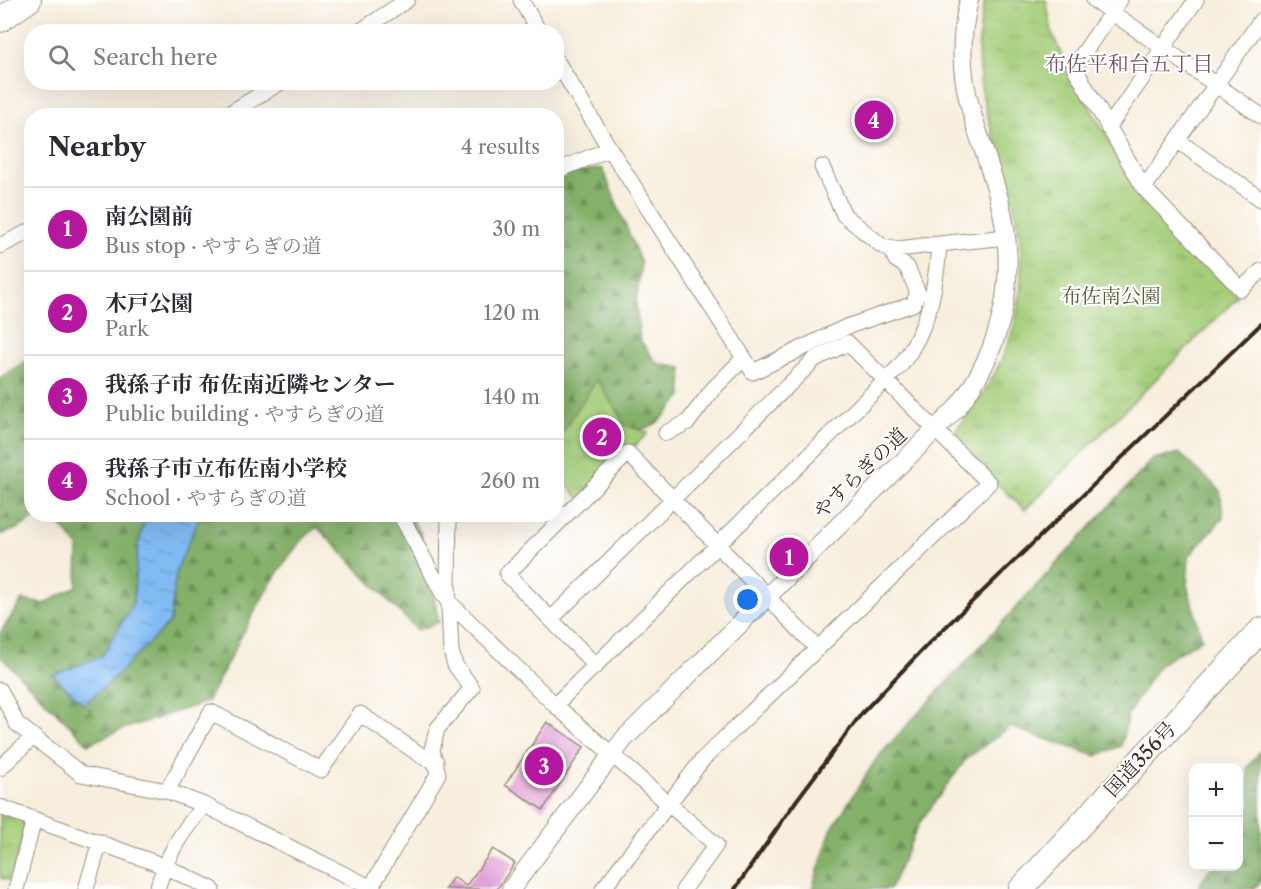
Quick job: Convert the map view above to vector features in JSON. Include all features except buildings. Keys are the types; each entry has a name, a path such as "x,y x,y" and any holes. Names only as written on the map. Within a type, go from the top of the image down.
{"highway":[{"path":"0,20 29,0"},
{"name":"国道356号","path":"1020,889 1261,630"}],"street":[{"path":"372,24 407,0"},
{"path":"520,0 534,24"},
{"name":"やすらぎの道","path":"512,889 610,754 766,595 935,431 972,388 991,354 1003,320 1007,291 1007,237 999,199 968,108 963,58 963,29 969,0"},
{"path":"1094,0 1116,6 1162,48 1261,116"},
{"path":"1108,128 1196,0"},
{"path":"1116,6 1074,68 1144,188 1241,289 1261,271"},
{"path":"1144,188 1261,20"},
{"path":"564,73 753,372 846,327 913,304 918,292 907,267 896,260 890,248"},
{"path":"238,108 268,90"},
{"path":"1178,141 1261,199"},
{"path":"564,168 610,149"},
{"path":"822,167 844,215 882,246 890,248 1007,237"},
{"path":"0,246 24,234"},
{"path":"555,705 885,381 912,350 924,329 933,299 939,244"},
{"path":"551,620 815,359 848,343 989,483 703,759 603,889"},
{"path":"666,433 688,422 713,389 744,358"},
{"path":"564,517 628,453 818,649"},
{"path":"404,522 450,603 555,705 716,845 684,889"},
{"path":"0,690 16,724 81,774 167,791 204,805 373,888 438,774 432,750 437,729 472,688 455,665 451,651 449,522"},
{"path":"559,522 507,574 596,666"},
{"path":"167,791 211,712 321,770 360,714 425,758 436,761"},
{"path":"0,768 32,738"},
{"path":"157,889 164,866 176,841 204,805"},
{"path":"0,807 164,866 213,889"},
{"path":"16,889 34,819"},
{"path":"87,889 100,842"}],"green space":[{"name":"布佐南公園","path":"985,0 1046,0 1052,33 1071,75 1141,195 1238,297 1025,510 949,438 994,375 1008,343 1017,311 1021,278 1020,244 1014,208 981,86 978,46"},
{"path":"602,168 641,263 636,304 640,340 657,363 682,368 682,396 666,415 655,424 645,428 564,439 564,174"},
{"path":"24,363 24,522 28,522 0,535 0,378"},
{"path":"597,379 625,425 648,433 581,500 564,482 564,430"},
{"path":"1179,453 1220,490 1223,518 1189,556 1187,585 1202,639 1160,664 1128,714 1121,746 1096,756 1010,727 966,759 920,822 890,889 812,889 831,830 877,758 1153,459"},
{"path":"58,522 145,522 138,545 133,604 102,656 53,675 84,704 170,623 176,572 197,522 413,522 421,534 439,622 417,630 317,527 302,540 272,582 207,702 120,730 88,744 0,656 0,633 22,600 44,604 77,586 78,546"},
{"path":"1261,750 1261,881 1254,889 1197,889 1208,871 1243,871 1243,818 1251,805 1247,768"},
{"path":"0,814 23,821 25,826 11,881 0,878"}],"water":[{"path":"145,522 197,522 176,572 170,622 108,684 84,704 53,675 102,656 133,604 138,545"}],"railway":[{"path":"735,889 796,801 862,713 929,643 1261,324"}],"place":[{"name":"我孫子市立布佐南小学校","path":"874,120"},
{"name":"木戸公園","path":"602,437"},
{"name":"南公園前","path":"789,557"},
{"name":"我孫子市 布佐南近隣センター","path":"544,766"}],"district":[{"name":"布佐平和台五丁目","path":"1129,64"}]}
